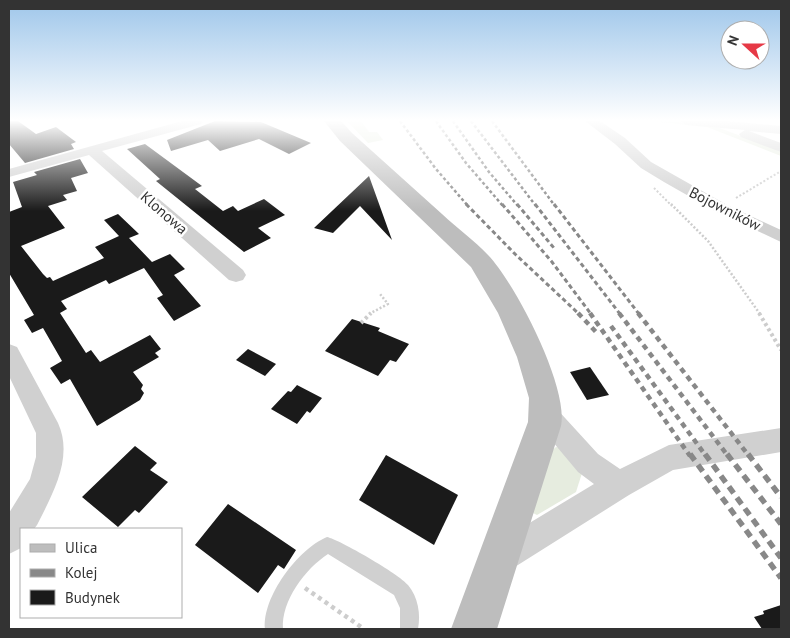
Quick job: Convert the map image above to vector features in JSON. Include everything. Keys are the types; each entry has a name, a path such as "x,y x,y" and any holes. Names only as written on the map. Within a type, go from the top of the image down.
{"street":[{"path":"9,173 89,151"},
{"name":"Klonowa","path":"93,151 236,275"},
{"path":"361,151 480,261 492,278 536,366 543,387 546,415 539,444 474,629"},
{"name":"Bojowników","path":"630,151 646,165 670,179 721,208 781,237"},
{"path":"9,353 49,432 50,457 42,484 26,514 9,539"},
{"path":"546,415 588,463 619,484"},
{"path":"499,559 619,484 669,458 781,440"}],"lane":[{"path":"274,629 272,624 276,609 293,580 305,561 319,548 327,545 335,547 400,588 406,595 410,608 409,629"}],"path":[{"path":"721,208 781,171"},
{"path":"648,183 708,240 749,298 781,350"},
{"path":"361,323 370,314 388,304 380,294"},
{"path":"293,580 364,629"}],"shaded area":[{"path":"768,151 781,151 781,156"},
{"path":"556,447 562,448 582,473 576,492 537,515 533,513 550,452"}],"building":[{"path":"15,151 68,151 25,163"},
{"path":"129,151 154,151 202,186 195,189 223,211 233,206 238,211 264,199 285,215 258,228 271,238 244,252 156,181 160,179"},
{"path":"283,151 295,151 289,154"},
{"path":"80,159 88,173 71,178 77,191 63,195 67,200 48,206 65,228 21,246 43,274 47,278 50,277 53,281 104,258 95,247 119,236 104,220 118,214 139,234 129,238 152,262 170,254 185,269 174,275 201,306 174,321 157,298 163,295 144,268 109,284 106,280 61,301 67,309 60,313 86,353 91,350 100,362 150,335 161,349 155,353 159,357 133,372 143,385 141,389 144,393 140,400 97,426 70,379 61,384 50,368 62,361 43,328 32,333 24,320 34,315 9,273 9,212 22,207 13,182 37,175 34,172"},
{"path":"369,176 392,240 360,206 333,233 314,228"},
{"path":"352,319 380,328 378,331 409,344 396,362 390,360 378,376 325,351"},
{"path":"248,349 276,364 265,376 236,360"},
{"path":"590,367 609,395 587,400 570,372"},
{"path":"297,385 322,398 310,413 307,411 297,424 271,409 288,391 291,392"},
{"path":"135,446 157,463 150,470 168,482 139,513 135,510 118,527 82,497"},
{"path":"386,455 458,495 434,545 359,500"},
{"path":"228,504 296,550 284,569 278,565 258,593 195,545"},
{"path":"781,605 781,629 762,629 754,617 764,614 763,611"}],"railway":[{"path":"422,151 468,206"},
{"path":"457,151 503,206"},
{"path":"474,151 489,172 518,206"},
{"path":"494,151 536,206"},
{"path":"514,151 555,206"},
{"path":"466,204 515,254 579,314"},
{"path":"502,204 552,262 591,314"},
{"path":"517,204 554,248"},
{"path":"535,204 620,314"},
{"path":"554,204 639,314"},
{"path":"590,313 690,456"},
{"path":"619,313 728,456"},
{"path":"638,313 749,456"},
{"path":"579,314 597,333"},
{"path":"611,326 706,456"},
{"path":"690,454 781,578"},
{"path":"705,454 781,558"},
{"path":"727,454 781,524"},
{"path":"748,454 781,497"}]}
